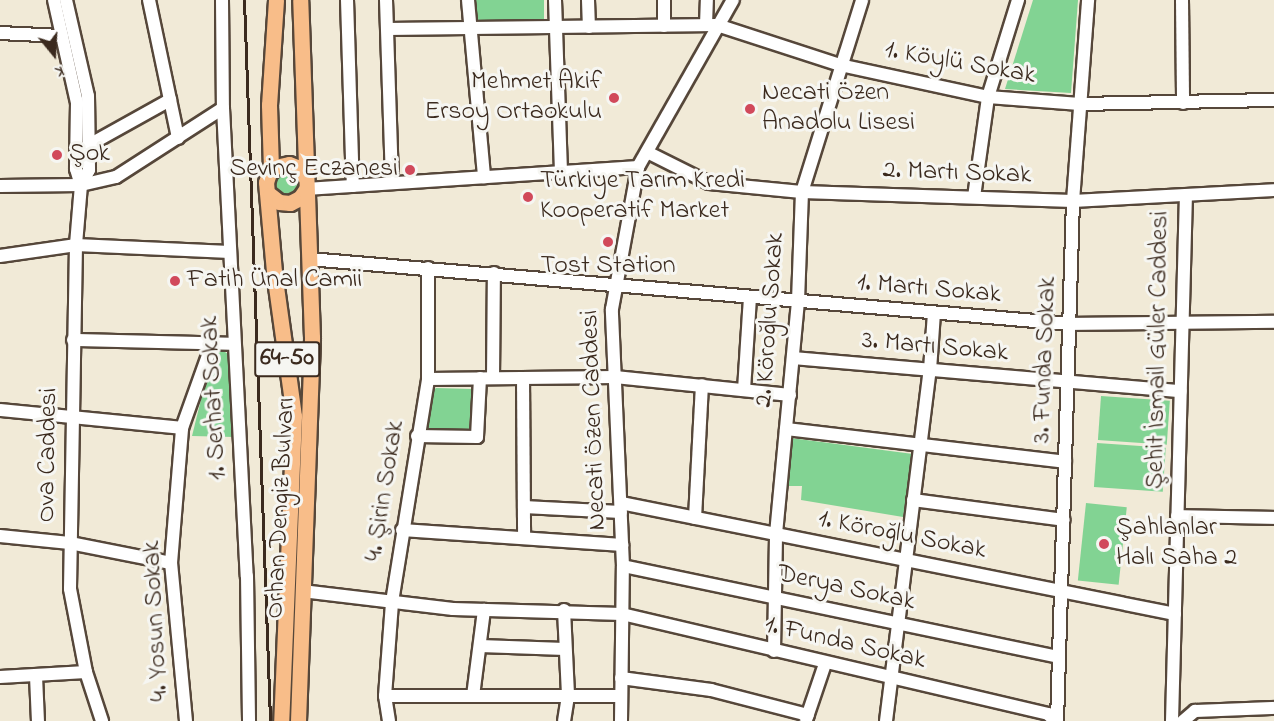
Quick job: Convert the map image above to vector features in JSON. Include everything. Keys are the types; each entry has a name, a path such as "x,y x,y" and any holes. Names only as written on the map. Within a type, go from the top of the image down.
{"main road":[{"name":"Orhan Dengiz Bulvarı","path":"276,0 269,173 266,182 270,195 274,272 294,416 281,721"},
{"name":"Orhan Dengiz Bulvarı","path":"298,721 312,337 300,0"},
{"path":"269,173 275,167 289,164 297,167 306,183 300,198 290,203 279,202 270,195"}],"street":[{"name":"Ova Caddesi","path":"54,0 77,103 76,169 81,185 76,245 70,589 86,672 102,721"},
{"name":"Ova Caddesi","path":"66,0 88,96 89,170 81,185"},
{"path":"149,0 178,138"},
{"name":"1. Serhat Sokak","path":"222,0 223,108 247,576 249,721"},
{"path":"347,0 353,186"},
{"path":"386,0 392,183"},
{"path":"468,0 484,177"},
{"path":"555,0 561,172"},
{"path":"588,0 589,27"},
{"path":"664,0 664,26"},
{"path":"707,0 712,25"},
{"name":"Necati Özen Caddesi","path":"621,721 623,566 611,329 616,282 638,167 712,25 733,0"},
{"name":"2. Köroğlu Sokak","path":"774,651 776,534 798,301 802,192 862,0"},
{"path":"974,197 988,97 1018,0"},
{"name":"3. Funda Sokak","path":"1056,721 1073,201 1088,0"},
{"path":"1182,0 1183,103"},
{"name":"1. Köylü Sokak","path":"387,29 712,25 840,65 988,97 1080,104 1274,100"},
{"path":"0,33 62,36"},
{"path":"89,145 170,100"},
{"path":"0,186 81,185 116,177 223,108"},
{"name":"2. Martı Sokak","path":"647,152 709,183 802,192 1073,201 1274,190"},
{"path":"306,183 353,186 638,167"},
{"name":"Şehit İsmail Güler Caddesi","path":"1172,721 1186,195"},
{"path":"0,256 76,245 230,252"},
{"name":"1. Martı Sokak","path":"309,259 616,282 750,297 1070,324 1274,322"},
{"name":"4. Şirin Sokak","path":"389,721 385,696 392,602 428,379 428,268"},
{"path":"493,378 494,273"},
{"path":"744,390 750,297"},
{"path":"886,721 930,370 934,313"},
{"path":"74,340 234,344"},
{"name":"4. Yosun Sokak","path":"186,721 171,563 182,428 212,344"},
{"name":"3. Martı Sokak","path":"793,358 1181,391"},
{"path":"428,379 615,376 790,395"},
{"path":"417,436 477,437 480,378"},
{"path":"523,378 524,538"},
{"path":"695,518 702,385"},
{"path":"0,410 182,428"},
{"path":"786,429 1065,462"},
{"path":"913,500 1064,520"},
{"name":"1. Köroğlu Sokak","path":"524,507 621,507 695,518 1175,614"},
{"path":"1178,516 1274,518"},
{"path":"402,530 622,545"},
{"path":"0,536 70,543 171,563"},
{"name":"Derya Sokak","path":"623,566 1059,657"},
{"name":"1. Funda Sokak","path":"303,591 484,610 564,610 622,614 825,664 1048,714 1056,721"},
{"path":"473,696 484,610"},
{"path":"564,610 568,696 564,721"},
{"path":"480,646 565,649"},
{"path":"621,678 711,690 806,718 825,664"},
{"path":"0,677 86,672"},
{"path":"36,676 38,721"},
{"path":"385,696 621,696"},
{"path":"1021,708 1023,721"},
{"path":"1183,721 1195,711 1246,715 1274,708"}],"green space":[{"path":"473,0 544,0 544,23 473,23"},
{"path":"1033,0 1078,0 1071,93 1005,89"},
{"path":"287,169 301,180 297,193 284,197 274,189 273,180"},
{"path":"222,350 228,354 234,437 192,436 213,351"},
{"path":"436,388 472,389 469,432 425,432 430,393"},
{"name":"Şahlanlar Halı Saha 2","path":"1101,396 1170,401 1167,445 1098,440"},
{"path":"791,438 913,454 903,517 801,500 802,486 788,486"},
{"name":"Şahlanlar Halı Saha 2","path":"1097,443 1166,448 1163,492 1094,487"},
{"name":"Şahlanlar Halı Saha 2","path":"1086,503 1127,507 1119,585 1078,581"}],"railway":[{"path":"244,0 270,721"}],"place":[{"name":"Mehmet Akif Ersoy Ortaokulu","path":"614,98"},
{"name":"Necati Özen Anadolu Lisesi","path":"750,109"},
{"name":"Şok","path":"57,155"},
{"name":"Sevinç Eczanesi","path":"410,170"},
{"name":"Türkiye Tarım Kredi Kooperatif Market","path":"528,197"},
{"name":"Tost Station","path":"608,242"},
{"name":"Fatih Ünal Camii","path":"175,281"},
{"name":"Şahlanlar Halı Saha 2","path":"1104,544"}]}
